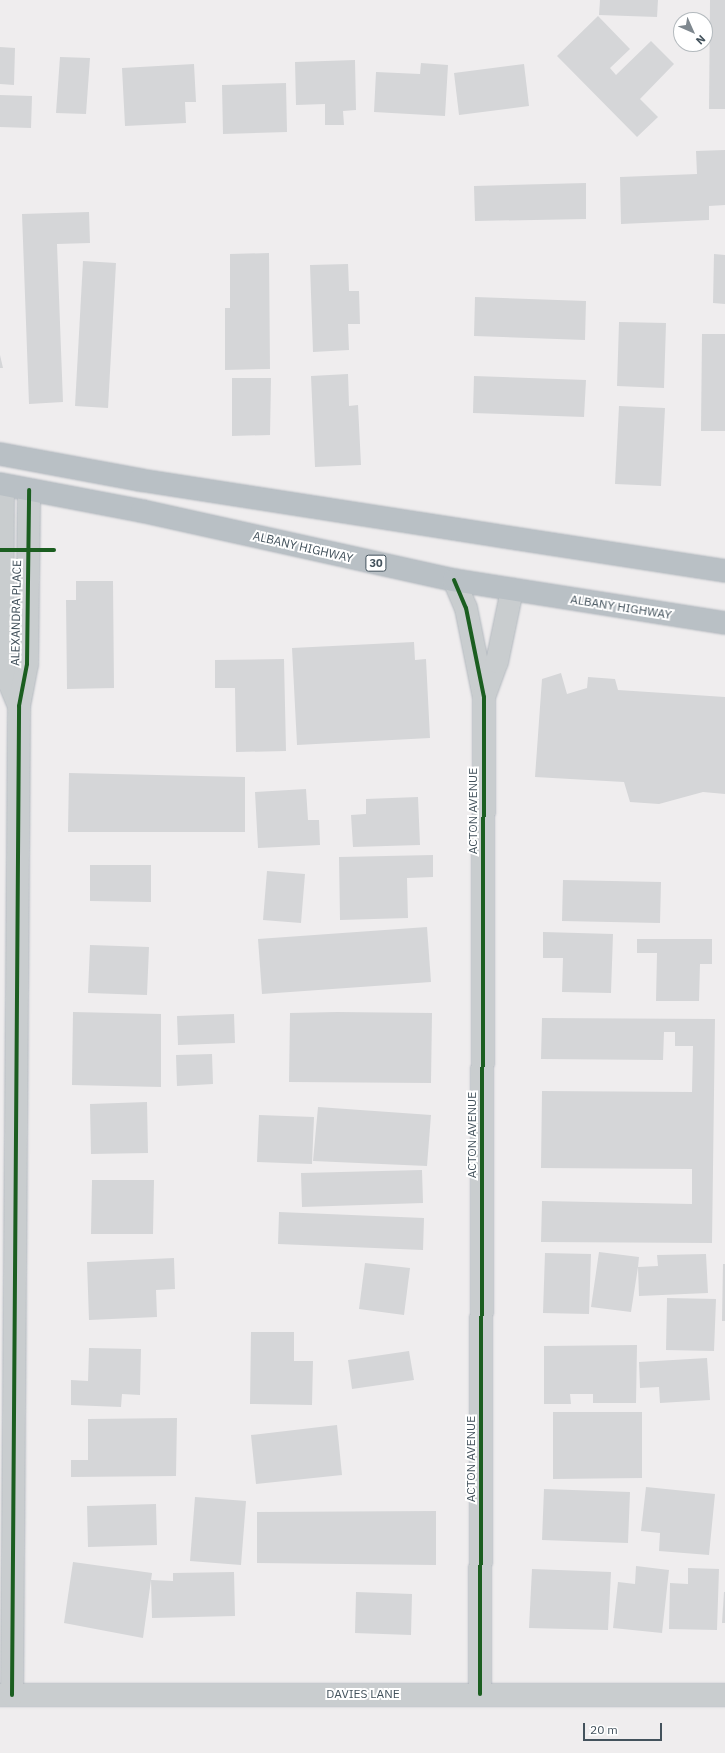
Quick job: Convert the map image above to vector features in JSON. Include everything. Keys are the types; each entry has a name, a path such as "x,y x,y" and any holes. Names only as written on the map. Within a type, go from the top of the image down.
{"highway":[{"path":"0,454 140,480 725,571"},
{"name":"ALBANY HIGHWAY","path":"1,484 142,511 454,580 725,624"}],"street":[{"name":"ALEXANDRA PLACE","path":"1,484 2,665 18,706"},
{"name":"ALEXANDRA PLACE","path":"6,1695 18,706 27,664 29,490"},
{"name":"ACTON AVENUE","path":"454,580 466,608 484,697 480,1694"},
{"name":"ACTON AVENUE","path":"484,697 497,662 512,590"},
{"name":"DAVIES LANE","path":"6,1695 725,1695"}],"building":[{"path":"600,0 658,0 657,17 599,15"},
{"path":"710,0 725,0 725,109 709,109 710,52 713,52 713,12 710,12"},
{"path":"598,16 630,49 610,68 616,75 651,41 674,64 640,99 658,117 637,137 557,56"},
{"path":"0,47 15,48 14,85 0,84"},
{"path":"60,57 90,58 86,114 56,113"},
{"path":"355,60 356,110 343,111 344,125 325,125 325,104 296,105 295,62"},
{"path":"421,63 448,65 445,116 374,112 376,72 420,74"},
{"path":"194,64 196,102 185,102 186,123 125,126 122,68"},
{"path":"524,64 529,106 459,115 454,73"},
{"path":"286,83 287,132 223,134 222,85"},
{"path":"0,95 32,96 31,128 0,127"},
{"path":"725,150 725,205 709,206 709,220 621,224 620,177 697,174 696,151"},
{"path":"586,183 586,219 475,221 474,186"},
{"path":"89,212 90,243 57,244 63,402 29,404 22,214"},
{"path":"269,253 270,369 225,370 225,308 230,308 230,254"},
{"path":"714,254 725,255 725,304 713,303"},
{"path":"83,261 116,263 108,408 75,406"},
{"path":"348,264 349,291 359,291 360,324 348,324 349,350 313,352 310,265"},
{"path":"475,297 586,301 585,340 474,336"},
{"path":"619,322 666,323 664,388 617,386"},
{"path":"702,334 725,334 725,431 701,431"},
{"path":"0,355 3,368 0,368"},
{"path":"348,374 349,406 358,405 361,465 315,467 311,376"},
{"path":"474,376 586,380 584,417 473,413"},
{"path":"232,378 271,378 270,435 232,436"},
{"path":"619,406 665,408 661,486 615,484"},
{"path":"76,581 113,581 114,688 67,689 66,600 76,600"},
{"path":"414,642 415,660 426,659 430,738 297,745 292,648"},
{"path":"284,659 286,751 236,752 235,688 215,688 215,660"},
{"path":"561,673 567,694 587,688 588,677 615,679 618,690 725,697 725,794 703,792 659,804 630,802 624,782 535,777 542,679"},
{"path":"69,773 245,777 245,832 68,832"},
{"path":"306,789 308,820 319,820 320,845 258,848 255,792"},
{"path":"418,797 420,845 353,847 351,815 366,814 366,799"},
{"path":"433,855 433,877 407,878 408,918 340,920 339,857"},
{"path":"90,865 151,865 151,902 90,901"},
{"path":"267,871 305,874 301,923 263,920"},
{"path":"563,880 661,882 660,923 562,921"},
{"path":"427,927 431,982 262,994 258,939"},
{"path":"543,932 613,934 611,993 562,992 563,958 543,958"},
{"path":"637,939 712,939 712,964 700,964 699,1001 656,1001 657,953 637,953"},
{"path":"90,945 149,947 147,995 88,993"},
{"path":"73,1012 161,1014 161,1087 72,1085"},
{"path":"290,1013 432,1013 431,1083 289,1082"},
{"path":"234,1014 235,1043 178,1045 177,1016"},
{"path":"542,1018 715,1019 712,1243 541,1242 542,1201 692,1204 692,1169 541,1168 542,1091 692,1092 693,1046 675,1046 675,1032 664,1032 663,1060 541,1059"},
{"path":"212,1054 213,1084 177,1086 176,1055"},
{"path":"147,1102 148,1153 91,1154 90,1104"},
{"path":"318,1107 431,1115 427,1166 313,1161"},
{"path":"259,1115 314,1117 312,1164 257,1162"},
{"path":"422,1170 423,1203 302,1207 301,1173"},
{"path":"92,1180 154,1180 153,1234 91,1234"},
{"path":"279,1212 424,1218 423,1250 278,1244"},
{"path":"599,1252 639,1257 631,1312 591,1307"},
{"path":"545,1253 591,1254 589,1314 543,1313"},
{"path":"706,1254 708,1293 639,1296 638,1267 658,1266 657,1255"},
{"path":"174,1258 175,1289 156,1290 157,1317 89,1320 87,1262"},
{"path":"365,1263 410,1268 404,1315 359,1309"},
{"path":"723,1264 725,1264 725,1321 722,1321"},
{"path":"667,1298 716,1299 714,1351 666,1350"},
{"path":"251,1332 294,1332 294,1361 313,1361 312,1405 250,1404"},
{"path":"637,1345 636,1403 593,1403 593,1394 570,1394 571,1404 544,1404 544,1346"},
{"path":"89,1348 141,1349 140,1395 122,1394 121,1407 71,1405 71,1380 88,1381"},
{"path":"409,1351 414,1380 352,1389 348,1360"},
{"path":"707,1358 710,1400 660,1403 659,1387 640,1388 639,1362"},
{"path":"553,1412 642,1412 642,1478 553,1479"},
{"path":"177,1418 176,1476 71,1477 71,1460 88,1460 88,1419"},
{"path":"337,1425 342,1475 256,1484 251,1435"},
{"path":"646,1487 715,1494 709,1555 659,1551 660,1533 641,1531"},
{"path":"544,1489 630,1492 628,1543 542,1540"},
{"path":"195,1497 246,1501 241,1565 190,1561"},
{"path":"156,1504 157,1545 88,1547 87,1506"},
{"path":"436,1511 436,1565 257,1563 257,1512"},
{"path":"73,1562 152,1573 143,1638 64,1623"},
{"path":"636,1566 669,1570 662,1633 613,1628 618,1582 635,1584"},
{"path":"688,1568 719,1569 717,1630 669,1629 670,1583 688,1584"},
{"path":"532,1569 611,1572 608,1630 529,1628"},
{"path":"234,1572 235,1616 152,1618 151,1580 173,1581 173,1573"},
{"path":"356,1592 412,1594 411,1635 355,1633"},
{"path":"724,1592 725,1623 722,1623"}],"cycle path":[{"path":"12,1695 19,706 27,664 29,490"},
{"path":"0,550 54,550"},
{"path":"454,580 466,608 484,697 480,1694"}]}
